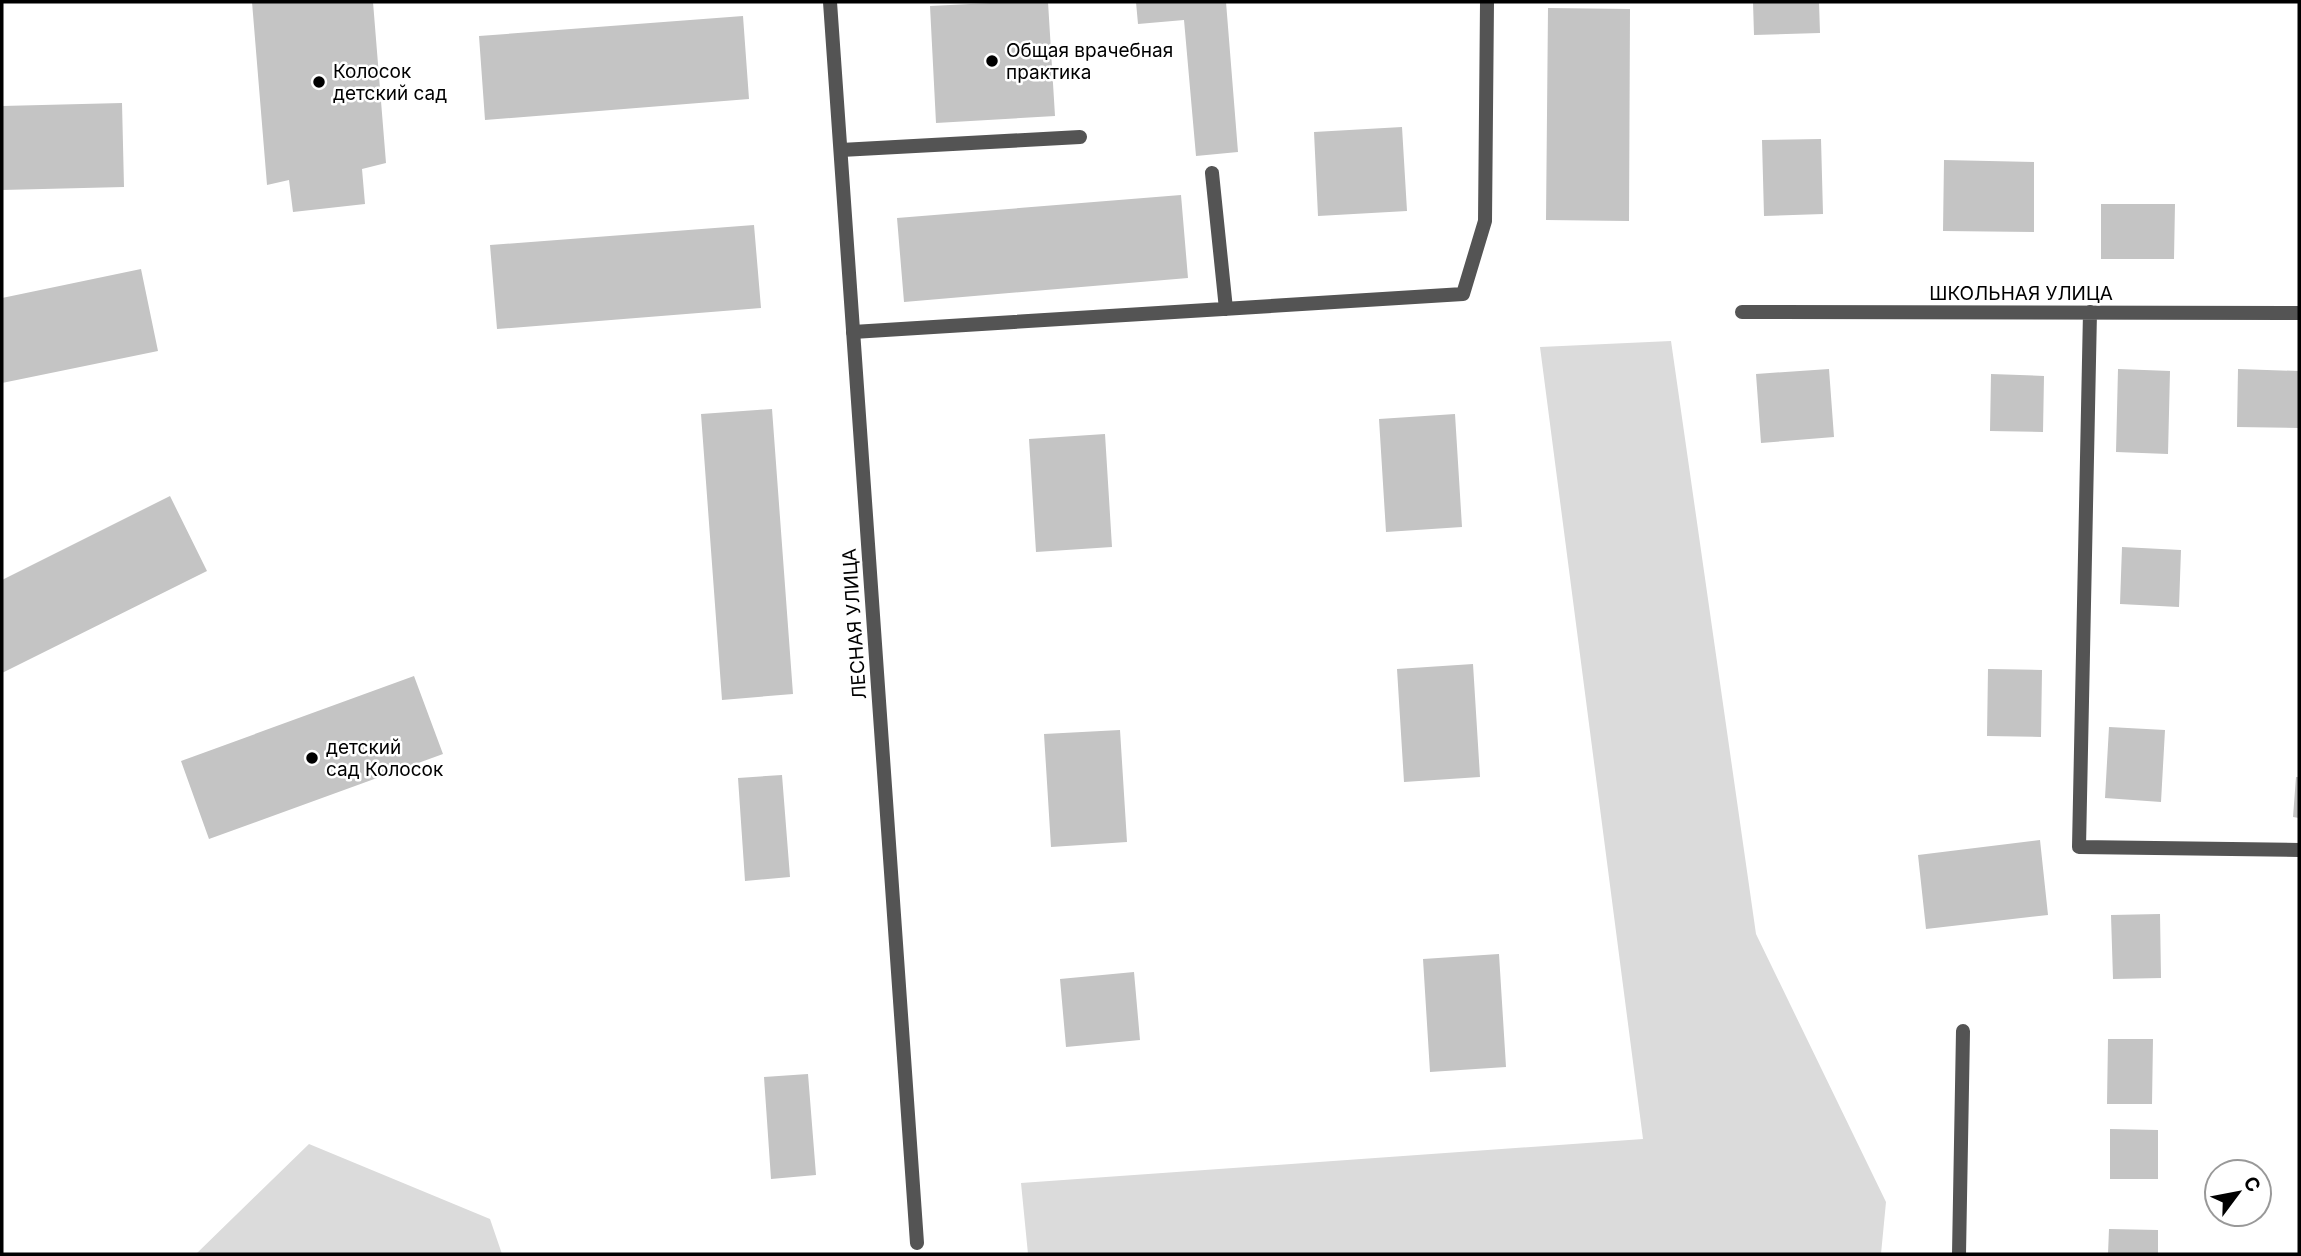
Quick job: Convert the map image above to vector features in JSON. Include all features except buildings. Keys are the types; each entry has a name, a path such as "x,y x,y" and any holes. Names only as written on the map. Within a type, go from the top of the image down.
{"street":[{"name":"ЛЕСНАЯ УЛИЦА","path":"830,2 917,1243"},
{"path":"853,332 1463,294 1485,221 1487,2"},
{"path":"841,150 1080,137"},
{"path":"1212,173 1226,309"},
{"name":"ШКОЛЬНАЯ УЛИЦА","path":"1742,312 2299,313"},
{"path":"2090,312 2079,847 2299,850"},
{"path":"1959,1254 1963,1031"}],"shaded area":[{"path":"1671,341 1756,934 1886,1202 1881,1254 1028,1254 1021,1183 1643,1139 1540,347"},
{"path":"309,1144 490,1219 502,1254 196,1254"}],"place":[{"name":"Общая врачебная практика","path":"992,61"},
{"name":"Колосок детский сад","path":"319,82"},
{"name":"детский сад Колосок","path":"312,758"}]}
